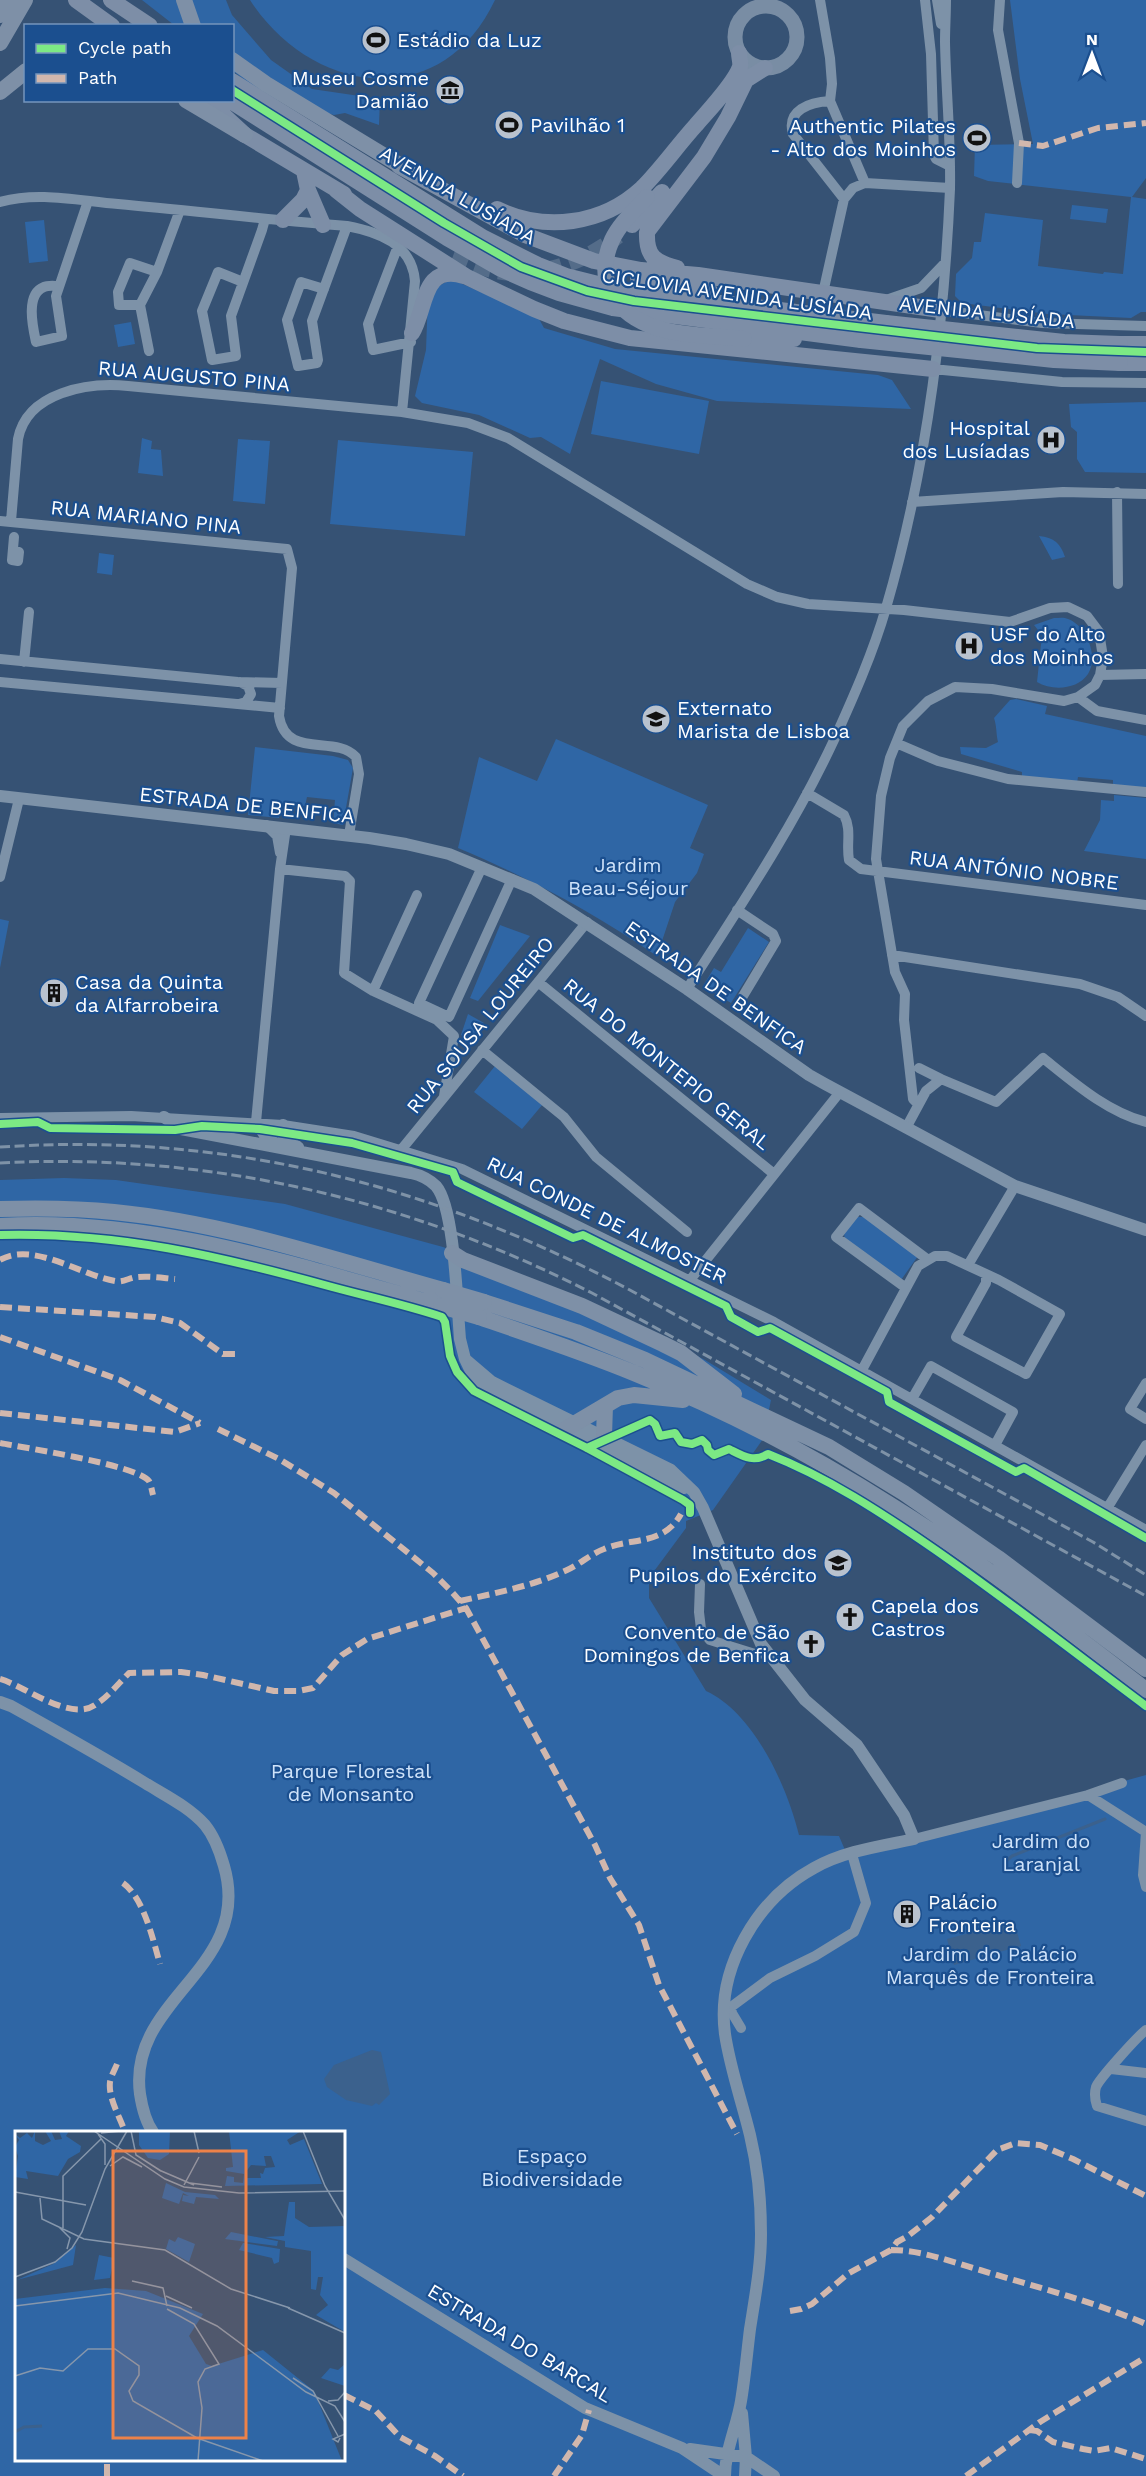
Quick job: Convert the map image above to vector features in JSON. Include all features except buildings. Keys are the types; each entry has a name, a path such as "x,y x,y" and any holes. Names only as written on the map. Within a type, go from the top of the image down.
{"highway":[{"path":"0,15 9,0"},
{"path":"0,43 25,0"},
{"path":"184,0 193,24"},
{"path":"234,61 411,172"},
{"path":"0,92 24,73"},
{"path":"189,102 245,135"},
{"path":"0,1209 40,1208 114,1212 202,1226 274,1243 482,1310 576,1332 645,1360 829,1447 904,1492 998,1558 1146,1669"},
{"path":"0,1226 40,1224 113,1229 200,1242 442,1298"},
{"path":"452,1252 463,1260 582,1306 681,1353 756,1412"},
{"path":"482,1310 699,1402 820,1463 893,1506 989,1572 1146,1690"},
{"path":"571,1426 618,1398 634,1395 699,1402"},
{"path":"604,1436 605,1406"}],"main road":[{"path":"76,0 109,24"},
{"path":"111,0 147,24"},
{"path":"742,0 743,16 735,34 740,66 706,114 686,148 619,229 607,255 607,284 614,299 626,313 638,321 660,329 744,339 781,340 828,335"},
{"path":"698,275 661,264 651,256 646,245 647,232 704,157 728,117 746,80 765,68 785,62 796,45 795,25 781,10 769,3 756,7 743,16"},
{"path":"739,53 755,66 765,68"},
{"name":"AVENIDA LUSÍADA","path":"234,82 484,238 538,265 586,282 626,291 1041,340 1146,344"},
{"path":"209,102 245,135 336,190 364,202 453,256"},
{"name":"AVENIDA LUSÍADA","path":"232,102 427,226 501,269 559,293 613,308 861,340 1054,360 1146,363"},
{"path":"632,225 685,168 733,104"},
{"path":"443,189 527,220 560,223 589,218 619,205 640,189 706,114"},
{"path":"294,121 411,172 525,235 594,261 642,270 698,275 940,310"},
{"path":"304,171 308,190 323,225"},
{"path":"283,220 303,200 308,190"},
{"path":"336,190 360,209 467,277 489,289 564,321 630,338 933,369"},
{"path":"609,264 626,275 648,282 734,295 798,312"},
{"path":"411,337 422,312 426,290 432,281 447,274 467,277"},
{"path":"489,289 523,299 613,308"}],"street":[{"path":"820,0 830,58 832,84 830,101 865,183"},
{"path":"925,0 931,54 934,155 936,159 950,166"},
{"path":"937,0 945,42"},
{"path":"687,989 777,847 807,793 847,709 886,609 912,502 933,369 945,263 950,188 945,42 946,0"},
{"path":"1000,0 998,30 1019,143 1017,183"},
{"path":"830,101 811,104 800,110 794,116 791,129 844,199"},
{"path":"823,293 844,199 854,188 865,183 950,188"},
{"path":"0,202 14,198 41,197 347,226 371,232 399,246 408,256 414,271 415,294 402,412"},
{"path":"59,286 44,287 37,292 30,313 36,342 62,336 56,296 88,201"},
{"path":"148,351 140,305 157,272 180,210"},
{"path":"243,282 218,272 202,311 213,360 236,356 231,316 243,282 265,219"},
{"path":"324,289 301,282 286,320 298,366 317,363 312,321 324,289 347,226"},
{"path":"399,246 368,324 373,350 411,337"},
{"path":"140,305 118,305 118,292 130,263 157,272"},
{"path":"878,302 921,288 945,263"},
{"name":"AVENIDA LUSÍADA","path":"940,310 1042,323 1146,326"},
{"path":"933,369 1062,382 1146,383"},
{"name":"RUA AUGUSTO PINA","path":"5,521 18,439 23,422 33,409 82,386 104,384 402,412 468,423 508,438 757,590 801,603 1010,621 1050,608 1068,607 1087,616 1099,632 1103,657 1100,675"},
{"path":"912,502 1063,492 1146,494"},
{"path":"1117,492 1118,584"},
{"name":"RUA MARIANO PINA","path":"5,521 287,549 292,568 282,683"},
{"path":"13,551 14,537"},
{"path":"24,662 29,612"},
{"path":"0,659 238,682 282,683 280,723 288,735 296,741 343,749 356,757 358,774 349,836"},
{"path":"918,1104 914,1099 904,1020 905,994 895,972 877,871 880,796 890,758 903,726 928,701 955,687 992,689 1064,701 1078,697 1095,685 1100,675 1146,674"},
{"path":"0,682 280,708"},
{"path":"236,704 246,702 251,694 248,686 238,682"},
{"path":"1078,697 1097,711 1146,720"},
{"path":"896,743 938,761 1008,779 1146,792"},
{"name":"RUA ANTÓNIO NOBRE","path":"807,793 844,815 849,829 847,850 849,860 861,869 1146,905"},
{"name":"ESTRADA DE BENFICA","path":"0,796 266,825 406,844 448,854 512,879 587,922 687,989 809,1076 909,1124 1015,1186 1146,1230"},
{"path":"0,877 19,799"},
{"path":"266,825 277,836 280,864"},
{"path":"286,828 280,864 256,1122 267,1138 286,1149"},
{"path":"280,864 345,876 350,881 344,973 373,991 437,1020 454,1036 444,1096"},
{"path":"482,867 418,1003 448,1017 512,879"},
{"path":"373,991 417,895"},
{"path":"737,910 773,934 776,941 742,996"},
{"name":"RUA SOUSA LOUREIRO","path":"401,1150 587,922"},
{"path":"892,955 1080,984 1118,997 1146,1016"},
{"name":"RUA DO MONTEPIO GERAL","path":"538,982 774,1174"},
{"path":"482,1050 564,1117 596,1157 687,1232"},
{"path":"919,1068 996,1102 1042,1058 1081,1089 1110,1106 1146,1122"},
{"path":"909,1124 926,1091 941,1079"},
{"path":"690,1280 840,1092"},
{"path":"164,1117 181,1129 411,1173 427,1179 438,1189 446,1209 460,1339 465,1359 476,1382 571,1426 694,1492"},
{"name":"RUA CONDE DE ALMOSTER","path":"0,1118 164,1117 256,1122 354,1136 462,1169 690,1280 862,1370 1146,1530"},
{"path":"283,1125 284,1140 312,1154"},
{"path":"968,1265 1015,1186"},
{"path":"906,1288 836,1237 859,1208 927,1259"},
{"path":"862,1370 918,1266 927,1259 947,1256 999,1280 1060,1314 1026,1374 956,1337 986,1283 986,1275"},
{"path":"912,1399 931,1366 1013,1412 994,1445"},
{"path":"1146,1383 1130,1409 1146,1419"},
{"path":"571,1426 604,1436 671,1470 694,1492 760,1644 805,1700 856,1745 904,1815 914,1839"},
{"path":"1108,1507 1146,1445"},
{"path":"700,1584 701,1629 710,1641 755,1654 767,1653"},
{"path":"0,1702 114,1764 191,1812 205,1825 219,1852 228,1887 226,1922 222,1933 206,1962 153,2027 140,2067 142,2102 152,2131"},
{"path":"725,2476 727,2453 741,2403 759,2273 761,2211 754,2155 725,2034 728,2007 727,1988 736,1958 753,1924 764,1909 794,1881 814,1868 839,1857 1088,1795 1122,1783"},
{"path":"1088,1795 1146,1832 1143,1875 1146,1887"},
{"path":"728,2007 770,1978 815,1956 854,1932 866,1903 852,1854"},
{"path":"728,2007 741,2028"},
{"path":"1146,2030 1140,2041 1097,2084 1094,2096 1096,2106 1146,2121"},
{"path":"1111,2069 1146,2073"},
{"name":"ESTRADA DO BARCAL","path":"345,2260 585,2408 682,2448 725,2476"},
{"path":"741,2403 746,2457 745,2476"},
{"path":"713,2451 721,2448 732,2437"},
{"name":"ESTRADA DO BARCAL","path":"682,2448 746,2457"},
{"path":"746,2457 774,2476"}],"green space":[{"path":"142,0 226,0 232,15 271,60 312,89 380,99 379,125 345,113 334,115 264,96 234,72 234,24 173,24"},
{"name":"Estádio da Luz","path":"250,0 495,0 472,37 443,61 410,75 376,78 341,72 307,56 276,32"},
{"path":"1010,0 1146,0 1146,178 1132,197 1146,199 1146,312 1141,312 1131,318 1048,314 962,303 955,296 956,274 972,258 974,242 981,242 985,213 1043,220 1038,266 1103,274 1104,272 1123,274 1131,197 988,181 974,176 975,145 1033,144 1020,79"},
{"path":"1072,205 1108,209 1106,223 1070,219"},
{"path":"44,220 48,261 29,263 25,222"},
{"path":"451,279 538,317 544,328 615,349 878,375 892,380 911,409 717,401 656,384 600,359 570,454 541,437 530,438 479,415 422,403 415,396 426,350 428,296 432,290"},
{"path":"131,322 135,344 118,347 114,325"},
{"path":"601,381 709,401 699,454 591,434"},
{"path":"1146,402 1146,473 1085,472 1077,459 1077,432 1071,427 1069,404"},
{"path":"142,438 152,441 151,449 161,450 163,476 138,473"},
{"path":"238,439 270,441 265,504 233,501"},
{"path":"338,440 473,452 465,536 330,524"},
{"path":"1039,536 1056,542 1065,557 1052,560"},
{"path":"99,553 114,555 112,575 97,573"},
{"path":"1054,618 1065,618 1081,628 1092,651 1088,674 1071,686 1057,688 1037,682 1042,635 1034,625"},
{"path":"1016,699 1047,706 1045,714 1146,736 1146,788 1113,787 1113,780 1078,777 1077,783 1022,778 1022,772 961,754 960,747 986,748 998,742 994,718 1010,700"},
{"name":"Jardim Beau-Séjour","path":"556,739 708,805 690,848 704,854 697,873 675,902 657,956 560,897 458,848 479,757 537,781"},
{"path":"255,747 333,756 348,760 353,768 343,825 333,823 335,800 307,797 305,806 280,804 279,818 248,815"},
{"path":"1114,795 1146,798 1146,859 1084,851 1100,820 1101,800 1114,801"},
{"path":"0,919 9,921 0,968"},
{"path":"500,925 530,936 478,1001 470,998"},
{"path":"748,928 769,942 731,1003 703,986 714,968 721,972"},
{"path":"468,1014 484,1023 471,1041 461,1035"},
{"path":"495,1066 543,1104 522,1129 474,1092"},
{"name":"Parque Florestal de Monsanto","path":"64,1178 116,1180 285,1204 443,1247 488,1263 642,1327 705,1360 771,1400 763,1439 713,1510 686,1521 686,1528 649,1578 649,1598 706,1691 723,1701 739,1716 766,1753 786,1795 799,1835 839,1836 848,1857 1146,1775 1146,2476 0,2476 0,1180"},
{"path":"857,1217 866,1217 918,1256 901,1280 845,1241 844,1232"}],"shaded area":[{"path":"1014,1921 1021,1946 954,1965 947,1939"},
{"path":"372,2050 381,2052 390,2094 379,2105 376,2103 372,2106 346,2100 327,2087 324,2079 334,2065"}],"waterway":[{"path":"1005,1862 1012,1856 1105,1819"}],"tunnel":[{"path":"453,256 488,269 505,272 539,271 556,268 589,255 618,236"}],"railway":[{"path":"0,1147 84,1144 166,1148 246,1158 324,1173 402,1194 478,1220 553,1252 628,1289 1093,1542 1146,1575"},
{"path":"0,1163 77,1162 154,1165 230,1175 305,1189 378,1208 451,1231 522,1260 592,1293 1146,1596"}],"marked path":[{"path":"1019,143 1043,146 1098,128 1146,123"},
{"path":"0,1260 13,1255 27,1254 57,1261 101,1278 118,1281 135,1277 175,1279"},
{"path":"0,1307 155,1317 180,1323 223,1354 236,1354"},
{"path":"0,1337 120,1380 200,1423"},
{"path":"0,1413 175,1432 200,1423"},
{"path":"218,1429 279,1459 334,1493 433,1573 466,1608 595,1845 610,1878 639,1925 659,1985 737,2134"},
{"path":"0,1443 124,1469 149,1481 153,1495"},
{"path":"460,1601 541,1580 567,1570 604,1549 656,1536 674,1524 681,1514"},
{"path":"0,1679 48,1701 73,1709 85,1709 95,1705 129,1673 181,1672 274,1691 298,1691 313,1688 342,1655 367,1639 466,1608"},
{"path":"123,1883 137,1899 142,1909 160,1964"},
{"path":"117,2064 110,2088 125,2131"},
{"path":"790,2311 812,2304 849,2273 891,2250 897,2242 932,2217 997,2150 1016,2143 1040,2145 1146,2196"},
{"path":"891,2250 914,2252 947,2260 1085,2301 1146,2324"},
{"path":"966,2476 1040,2422 1146,2357"},
{"path":"345,2396 376,2411 400,2437 435,2456 463,2476"},
{"path":"554,2476 582,2435 589,2410"},
{"path":"1030,2430 1037,2431 1053,2442 1094,2451 1111,2448 1146,2459"},
{"path":"107,2461 107,2476"}],"cycle path":[{"name":"CICLOVIA AVENIDA LUSÍADA","path":"234,91 444,223 521,267 587,291 634,301 1037,348 1146,352"},
{"path":"0,1124 38,1122 50,1128 175,1130 202,1126 260,1129 352,1143 453,1172 457,1182 573,1238 583,1235 726,1306 731,1317 758,1332 770,1328 887,1392 889,1402 1016,1472 1024,1468 1146,1538"},
{"path":"0,1235 86,1238 168,1248 249,1265 442,1317 445,1322 450,1356 457,1372 474,1391 683,1500 690,1505 690,1513"},
{"path":"587,1448 650,1420 655,1424 660,1436 675,1433 681,1442 692,1444 702,1440 714,1455 729,1449 753,1458 768,1454 812,1473 874,1509 988,1587 1146,1706"}],"place":[{"name":"Estádio da Luz","path":"376,40"},
{"name":"Museu Cosme Damião","path":"450,90"},
{"name":"Pavilhão 1","path":"509,125"},
{"name":"Authentic Pilates - Alto dos Moinhos","path":"977,138"},
{"name":"Hospital dos Lusíadas","path":"1051,440"},
{"name":"USF do Alto dos Moinhos","path":"969,646"},
{"name":"Externato Marista de Lisboa","path":"656,719"},
{"name":"Casa da Quinta da Alfarrobeira","path":"54,993"},
{"name":"Instituto dos Pupilos do Exército","path":"838,1563"},
{"name":"Capela dos Castros","path":"850,1617"},
{"name":"Convento de São Domingos de Benfica","path":"811,1644"},
{"name":"Palácio Fronteira","path":"907,1914"}],"park label":[{"name":"Jardim do Laranjal","path":"1041,1852"},
{"name":"Jardim do Palácio Marquês de Fronteira","path":"990,1966"},
{"name":"Espaço Biodiversidade","path":"552,2168"}]}
